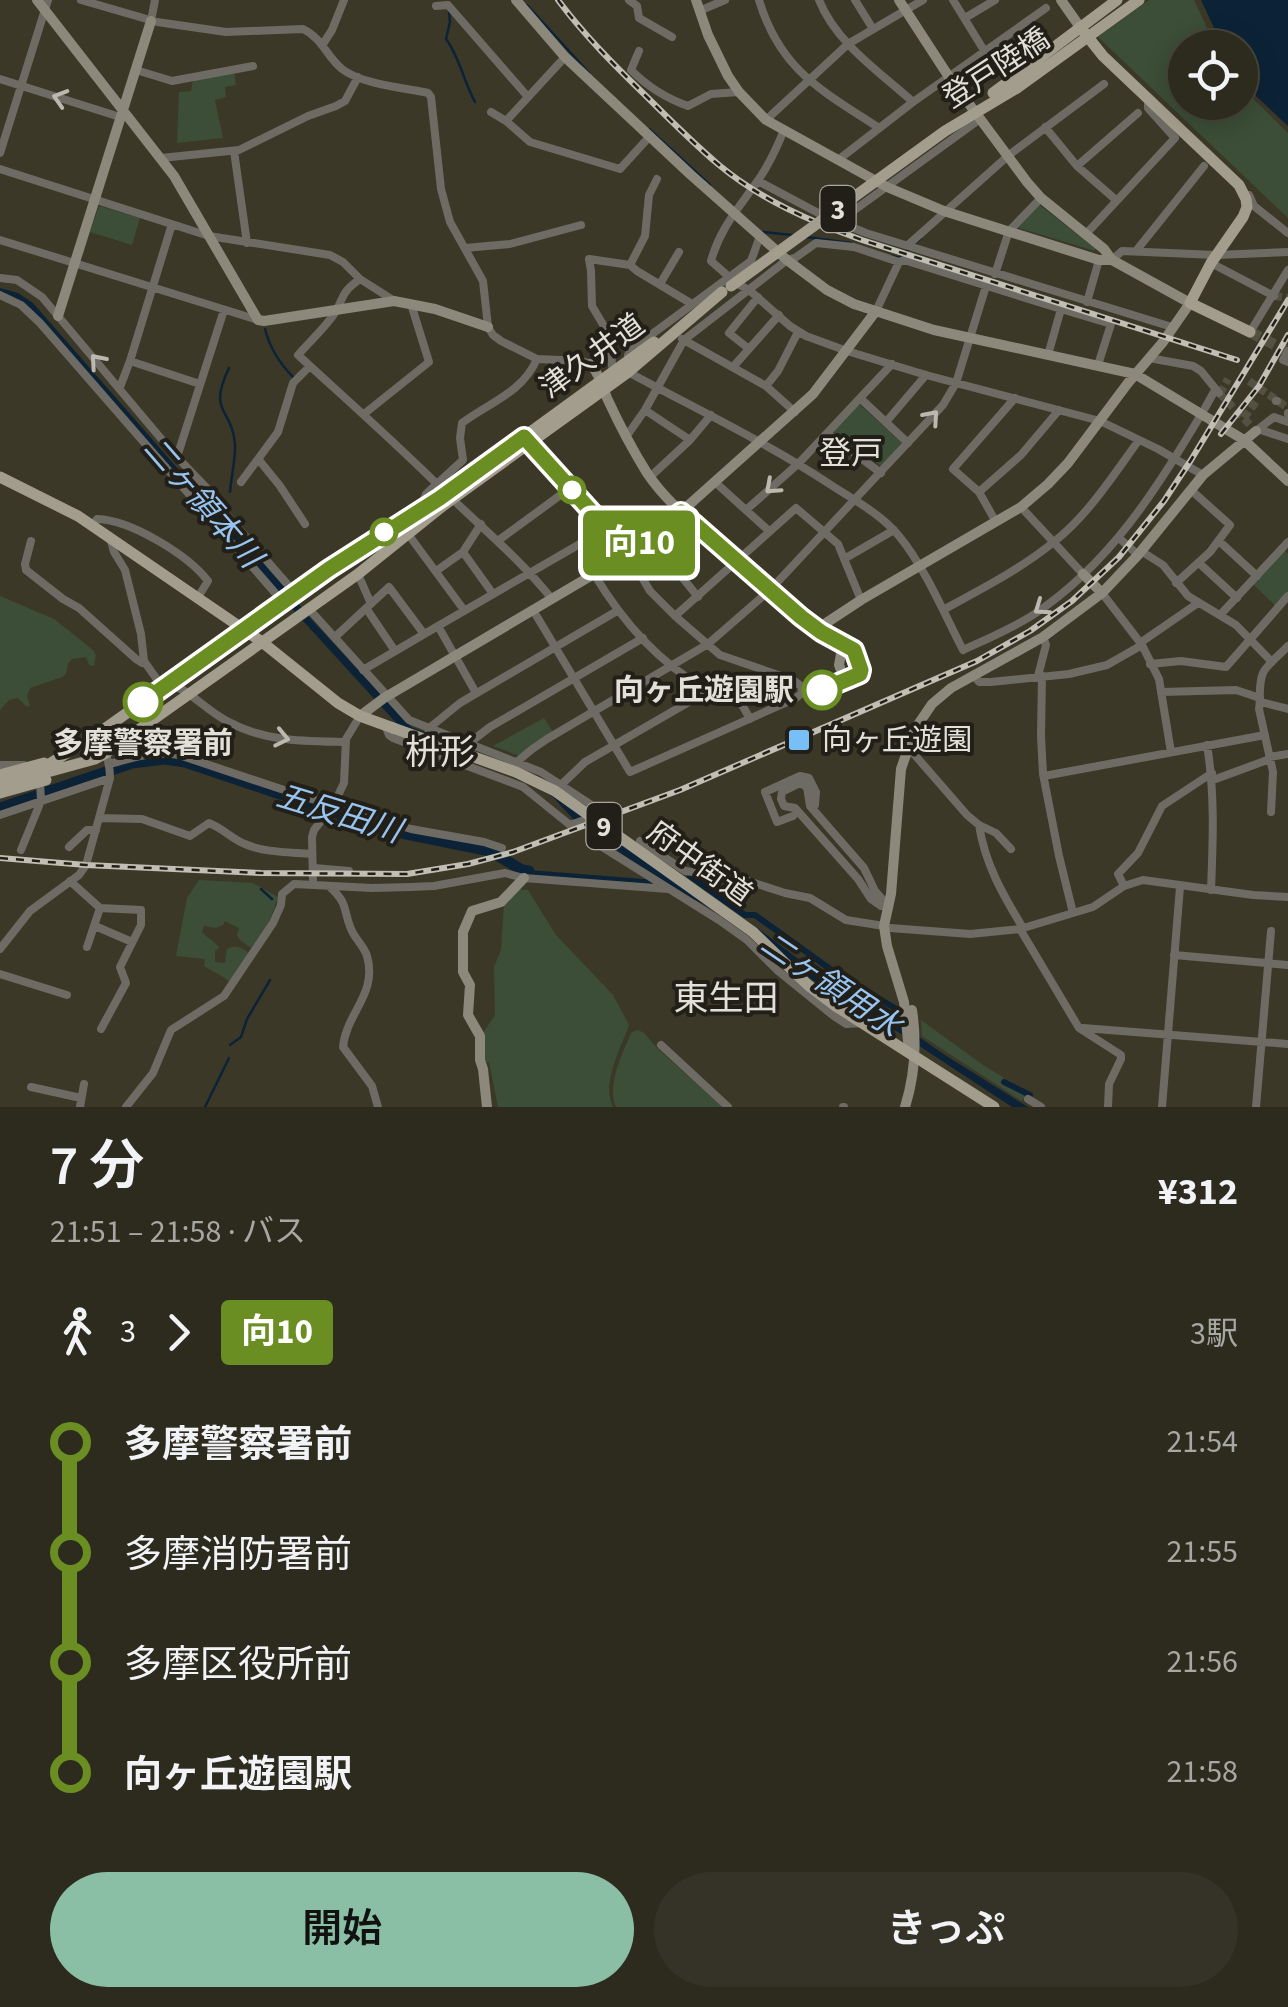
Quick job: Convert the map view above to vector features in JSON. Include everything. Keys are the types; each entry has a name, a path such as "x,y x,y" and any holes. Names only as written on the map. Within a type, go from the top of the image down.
{"main road":[{"name":"3","path":"1087,29 1117,0"},
{"name":"3","path":"1087,29 1138,0"},
{"name":"登戸陸橋","path":"728,285 1087,29"},
{"path":"1087,29 1103,56 1239,186 1246,199 1246,210 1190,303 1250,332"},
{"name":"津久井道","path":"625,367 680,337 728,285"},
{"name":"津久井道","path":"0,784 107,766 190,694 358,574 450,496 603,385 728,285"},
{"name":"府中街道","path":"0,477 92,526 262,642 360,716 516,772 555,791 753,932 808,985 862,1023 912,1048 994,1107"},
{"name":"津久井道","path":"25,778 96,735 362,546 450,496"},
{"path":"291,596 306,599 308,610"},
{"name":"3","path":"0,775 66,754"},
{"name":"3","path":"0,794 41,793 107,766"}],"street":[{"path":"37,0 46,5 122,114 185,192 258,320"},
{"path":"81,0 152,21 226,32 297,27 309,31 342,68 358,77 428,93 441,189 450,222 483,281 488,327 493,335 537,359 590,364 650,477 681,512 817,629 838,641"},
{"path":"58,316 152,21 155,0"},
{"path":"322,44 344,0"},
{"path":"516,0 565,56 650,136 733,213 827,290 854,304 970,338 1136,374 1204,410 1288,481"},
{"path":"725,0 698,5 720,60 739,92 766,120 887,188 944,211 1099,260 1112,260"},
{"path":"759,0 773,38 786,56 809,80 879,128"},
{"path":"819,0 848,44 913,102"},
{"path":"856,0 873,29"},
{"path":"766,120 848,44 903,5 923,0"},
{"path":"953,0 985,52"},
{"path":"965,18 995,0"},
{"path":"1061,0 1087,29"},
{"path":"636,2 639,18 672,37"},
{"path":"0,152 46,5"},
{"path":"817,629 1022,507 1068,463 1190,303 1112,260 1042,198 950,77 903,5"},
{"path":"443,6 528,97"},
{"path":"838,160 1046,8"},
{"path":"638,50 631,70 648,87 674,102 688,106 705,95 739,92"},
{"path":"506,121 565,56"},
{"path":"136,70 172,82 253,66"},
{"path":"161,158 234,152 336,106 358,77"},
{"path":"0,79 122,114"},
{"path":"911,246 1008,155 1104,84"},
{"path":"1086,234 1175,138 1148,108 1147,98"},
{"path":"824,216 971,106"},
{"path":"491,112 530,142 620,169 650,136"},
{"path":"1077,166 1138,113"},
{"path":"838,222 980,118"},
{"path":"1045,128 1077,166 1116,200"},
{"path":"784,130 768,166 721,233 711,261 728,285 749,290 798,332 926,375 1100,420 1203,475"},
{"path":"234,152 247,243"},
{"path":"1136,250 1204,166"},
{"path":"0,169 209,236 330,255 394,301"},
{"path":"630,265 645,236 649,195 657,179"},
{"path":"758,181 838,222 1172,327"},
{"path":"1239,186 1249,194 1254,206 1288,233"},
{"path":"995,274 1010,231 1042,198"},
{"path":"120,387 172,224"},
{"path":"464,248 510,244 581,225"},
{"path":"625,367 636,346 706,294 728,285 752,261 760,236"},
{"path":"626,437 658,387 680,337 749,290 797,236"},
{"path":"0,240 258,320 394,301 443,311 488,327"},
{"path":"783,256 795,258 816,243 854,247 1111,324 1098,365"},
{"path":"1112,260 1118,252 1136,250 1214,259 1288,252"},
{"path":"660,284 678,252"},
{"path":"692,304 630,265 589,259 592,306 611,338 612,366 625,367 762,442 856,500 894,530 964,650 1034,614 1084,574 1119,538 1175,459 1217,391 1197,368 1149,358"},
{"path":"1214,259 1274,296"},
{"path":"1087,302 1099,260"},
{"path":"313,884 312,837 344,783 346,742 360,716 628,552 716,483 813,394 876,311 899,262"},
{"path":"706,294 719,269"},
{"path":"1250,332 1288,270"},
{"path":"0,278 17,280 42,296 177,457 226,508 226,514 291,596"},
{"path":"360,279 347,289 337,310 298,355 499,540 552,599"},
{"path":"518,762 530,750 708,644 770,590 943,405 956,383 986,286"},
{"path":"0,295 20,305 40,324 291,596"},
{"path":"749,349 729,333 758,297"},
{"path":"364,414 429,362 411,304"},
{"path":"1048,355 1061,309"},
{"path":"177,457 224,310"},
{"path":"733,367 779,316"},
{"path":"766,386 798,332"},
{"path":"680,337 766,386 795,412"},
{"path":"418,512 436,482 463,460 462,423 515,390 537,359"},
{"path":"130,361 200,384"},
{"path":"746,510 798,463 892,364"},
{"path":"240,482 278,432 293,383 310,366"},
{"path":"886,422 926,375"},
{"path":"860,398 908,443"},
{"path":"996,522 978,492 953,469 1015,398"},
{"path":"645,410 690,440"},
{"path":"978,492 1021,456 1059,410"},
{"path":"650,477 711,414"},
{"path":"904,1107 914,1071 910,1022 887,927 900,775 920,721 950,688 1044,637 1102,593 1203,475 1253,429 1274,417 1288,422"},
{"path":"1253,429 1288,439"},
{"path":"827,433 880,473"},
{"path":"527,440 628,552 650,591 675,616 724,658 802,686 800,696 630,772 533,610"},
{"path":"943,610 1008,574 1054,542 1080,516 1139,440"},
{"path":"258,460 305,524"},
{"path":"716,483 769,532"},
{"path":"499,540 570,488"},
{"path":"1176,583 1230,525 1191,490"},
{"path":"1022,507 1102,593 1141,644 1158,679 1171,752"},
{"path":"675,616 796,508 838,544 861,600"},
{"path":"92,526 97,519 110,519 188,560 208,581 198,597"},
{"path":"436,571 463,552 481,524"},
{"path":"363,670 578,545 603,525"},
{"path":"844,559 894,530"},
{"path":"408,534 464,610"},
{"path":"649,536 698,597"},
{"path":"1119,538 1163,565 1181,590 1236,625 1272,662"},
{"path":"111,539 125,570 144,661 164,688 176,687 230,723 271,736 296,742 346,742"},
{"path":"1219,540 1256,576"},
{"path":"31,541 26,570 79,608 136,659 144,661"},
{"path":"1221,614 1287,546"},
{"path":"463,552 493,594"},
{"path":"1199,562 1237,598"},
{"path":"358,574 369,606 395,651"},
{"path":"594,574 617,611 672,666 708,690 741,702 750,719"},
{"path":"335,638 390,586 424,634"},
{"path":"1150,664 1181,661 1226,667 1288,596"},
{"path":"973,676 979,682 991,682 1069,674 1108,665 1198,603"},
{"path":"308,610 409,720 518,762 562,784 604,813 570,825 523,787 392,738 388,735 389,726"},
{"path":"428,729 476,693 617,611"},
{"path":"438,626 476,693"},
{"path":"1044,637 1040,676 1044,776 1073,913"},
{"path":"468,744 643,638"},
{"path":"1271,812 1273,772 1259,709 1263,671 1288,646"},
{"path":"562,784 585,762 708,690"},
{"path":"1161,692 1236,690 1288,709"},
{"path":"0,949 30,911 79,875 86,865 107,766 96,735"},
{"path":"1044,776 1264,735"},
{"path":"1207,745 1214,822 1211,890"},
{"path":"908,746 967,815 979,826 996,832 1010,849"},
{"path":"0,815 107,766 141,755 179,754 331,810 502,848"},
{"path":"1124,886 1118,874 1138,853 1162,806 1212,776 1288,754"},
{"path":"0,765 34,766"},
{"path":"800,776 808,778 816,792 812,804 777,822 765,792 800,776"},
{"path":"803,783 812,804 864,868 888,907 871,899 858,878 797,814 784,806 781,796 785,789 803,783"},
{"path":"21,850 41,793"},
{"path":"99,818 142,819 190,836 210,823 262,850 312,854"},
{"path":"979,826 995,880 1079,1028 1120,1055 1122,1060 1109,1084 1108,1107"},
{"path":"69,846 87,830 96,830"},
{"path":"596,843 700,906 747,940 835,1017 846,1024 862,1023"},
{"path":"639,869 643,844 685,871 742,879 810,898 846,920 970,934 1021,928 1073,913 1143,880 1288,897"},
{"path":"314,868 348,871"},
{"path":"126,1107 153,1073 171,1030 224,996 273,923 286,889 294,884 434,886 505,873 524,878 666,888"},
{"path":"487,1107 480,1036 468,1011 470,985 463,972 463,932 472,910 501,902 524,878"},
{"path":"70,881 100,908 142,910 140,925 120,967 126,984 101,1029"},
{"path":"330,887 344,902 351,930 369,965 367,990 349,1023 343,1047 372,1086 378,1107"},
{"path":"1162,1107 1180,887"},
{"path":"87,947 100,908"},
{"path":"95,926 132,942"},
{"path":"1256,1107 1271,931"},
{"path":"1174,956 1288,964"},
{"path":"0,974 67,995"},
{"path":"1079,1028 1288,1044"},
{"path":"661,1045 728,1107"},
{"path":"31,1087 81,1103 84,1084"},
{"path":"1028,1100 1041,1107"}],"green space":[{"path":"1149,0 1194,0 1208,30 1168,30 1168,104 1098,37"},
{"path":"234,72 236,85 225,87 226,97 215,100 223,138 177,143 179,92 191,91 193,80"},
{"path":"1258,104 1288,133 1288,218 1185,120 1258,120"},
{"path":"1038,204 1095,248 1095,251 1016,227"},
{"path":"99,206 140,218 132,245 90,232"},
{"path":"859,404 902,443 881,466 833,432"},
{"path":"1284,550 1288,554 1288,591 1276,606 1253,584"},
{"path":"0,596 54,619 93,650 94,666 89,665 86,657 72,659 62,677 30,688 30,706 18,698 9,700 0,710"},
{"path":"544,718 553,732 520,756 493,746"},
{"path":"199,880 253,883 278,897 264,931 251,948 237,935 239,928 225,921 216,928 204,926 202,932 219,948 215,951 215,962 225,963 230,948 239,947 250,953 231,984 204,966 205,959 176,956 187,898"},
{"path":"517,889 528,890 556,935 613,995 629,1025 609,1087 613,1107 498,1107 489,1062 483,1062 483,1033 495,1015 494,967 501,950 504,904"},
{"path":"921,1020 1027,1092 1022,1101 922,1036"},
{"path":"638,1030 722,1107 616,1107 613,1090 617,1069 632,1032"}],"water":[{"path":"1201,0 1288,0 1288,126 1258,98 1258,30 1215,30"},
{"name":"二ヶ領用水","path":"0,288 33,303 411,727 535,775 756,927 848,996 899,1023 1028,1107 1012,1107 898,1032 842,1001 718,912 674,889 519,874 511,870 522,866 529,870 644,879 653,876 573,819 553,797 519,778 410,738 261,575 64,346"}],"waterway":[{"path":"527,5 589,73"},
{"path":"449,11 446,39 475,102"},
{"path":"649,129 710,185"},
{"path":"763,232 792,235"},
{"path":"805,237 851,243"},
{"path":"892,256 899,258 921,238"},
{"path":"265,329 276,356 294,378"},
{"path":"229,368 220,403 235,444 230,492"},
{"name":"五反田川","path":"0,808 132,763 165,759 185,762 387,830 490,851 529,871"},
{"name":"二ヶ領本川","path":"469,843 473,848"},
{"name":"二ヶ領用水","path":"690,876 898,1010"},
{"path":"261,889 272,899"},
{"path":"230,1045 241,1037 270,980"},
{"path":"205,1107 229,1058"},
{"path":"1004,1082 1030,1095"}],"tunnel":[{"path":"1274,296 1288,298"},
{"path":"1250,332 1285,350"},
{"path":"1220,394 1228,379"},
{"path":"1249,381 1288,408"},
{"path":"1219,393 1252,427"},
{"path":"1244,418 1258,399"}],"railway":[{"path":"558,0 600,50 691,140 735,178 770,199 862,240 1237,360"},
{"path":"0,858 261,873 407,874 513,852 680,790 977,661 1072,601 1119,557 1164,501 1288,300"},
{"path":"1221,434 1259,386 1288,335"}],"bus line":[{"name":"向10","path":"143,702 362,546 440,498 524,437 628,552 681,512 801,617 854,650 860,674 822,690"}],"place":[{"name":"向ヶ丘遊園駅","path":"822,690"},
{"name":"多摩警察署前","path":"143,702"},
{"name":"向ヶ丘遊園","path":"799,740"}],"district":[{"name":"登戸","path":"851,453"},
{"name":"枡形","path":"440,752"},
{"name":"東生田","path":"726,998"}]}
